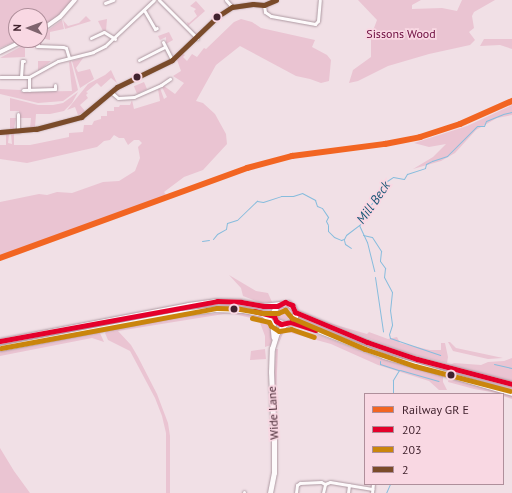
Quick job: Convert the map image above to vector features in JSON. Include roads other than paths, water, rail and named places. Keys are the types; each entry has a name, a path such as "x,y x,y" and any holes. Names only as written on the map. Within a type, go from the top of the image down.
{"highway":[{"path":"0,341 188,305 217,301 276,306 283,302 288,303 293,307 295,312 291,322"},
{"path":"274,317 276,306"},
{"path":"0,348 182,313 230,309 259,312 274,317 279,323 284,324 291,322 302,324 384,356 512,392"},
{"path":"295,312 367,342 447,368 512,384"}],"main road":[{"path":"259,312 271,322 274,327 274,338"},
{"path":"274,317 277,333"},
{"name":"Wide Lane","path":"270,493 274,473 271,372 274,338 284,324"}],"street":[{"path":"48,25 60,17 75,0"},
{"path":"105,3 113,0"},
{"path":"0,77 29,77 47,66 69,58 93,52 115,39 154,0"},
{"path":"159,0 197,38"},
{"path":"226,0 232,7"},
{"path":"0,132 42,128 76,119 86,114 111,92 172,60 197,38 218,16 232,7 264,4 276,0"},
{"path":"264,4 265,12 271,16 315,24 318,21 320,0"},
{"path":"144,10 155,29 157,28"},
{"path":"91,38 104,32 115,39"},
{"path":"163,42 172,60"},
{"path":"48,47 66,48 69,58"},
{"path":"139,60 165,47"},
{"path":"21,77 22,61 24,61"},
{"path":"29,77 29,90"},
{"path":"111,92 118,98 130,98 170,79"},
{"path":"23,90 55,89 55,86"},
{"path":"18,114 18,131"},
{"path":"445,374 447,368"},
{"path":"296,493 297,485 300,483 321,482 324,484 327,482 372,488"},
{"path":"323,493 324,484"},
{"path":"348,493 349,485"},
{"path":"372,493 373,485"}],"waterway":[{"name":"Mill Beck","path":"213,239 217,234 226,229 227,223 237,220 257,201 263,202 281,196 293,196 302,193 315,200 317,206 322,208 328,217 326,221 328,231 334,237 341,240 344,239 346,235 362,223 366,212 387,181 393,177 404,179 407,174 425,168 426,164 447,156 477,126 484,126 486,121 512,112"},
{"path":"359,225 367,242 374,271"},
{"path":"363,235 372,237 381,251 380,261 385,268 384,277 392,292 390,310 392,325 389,334 390,338 440,355"},
{"name":"Mill Beck","path":"202,241 209,240"},
{"path":"344,240 345,244 351,248"},
{"path":"375,277 383,331"},
{"path":"380,361 380,364 399,370 393,380 393,393"},
{"path":"494,364 512,368"},
{"path":"400,370 438,381"},
{"path":"386,493 390,485"}],"park label":[{"name":"Sissons Wood","path":"401,34"}]}
